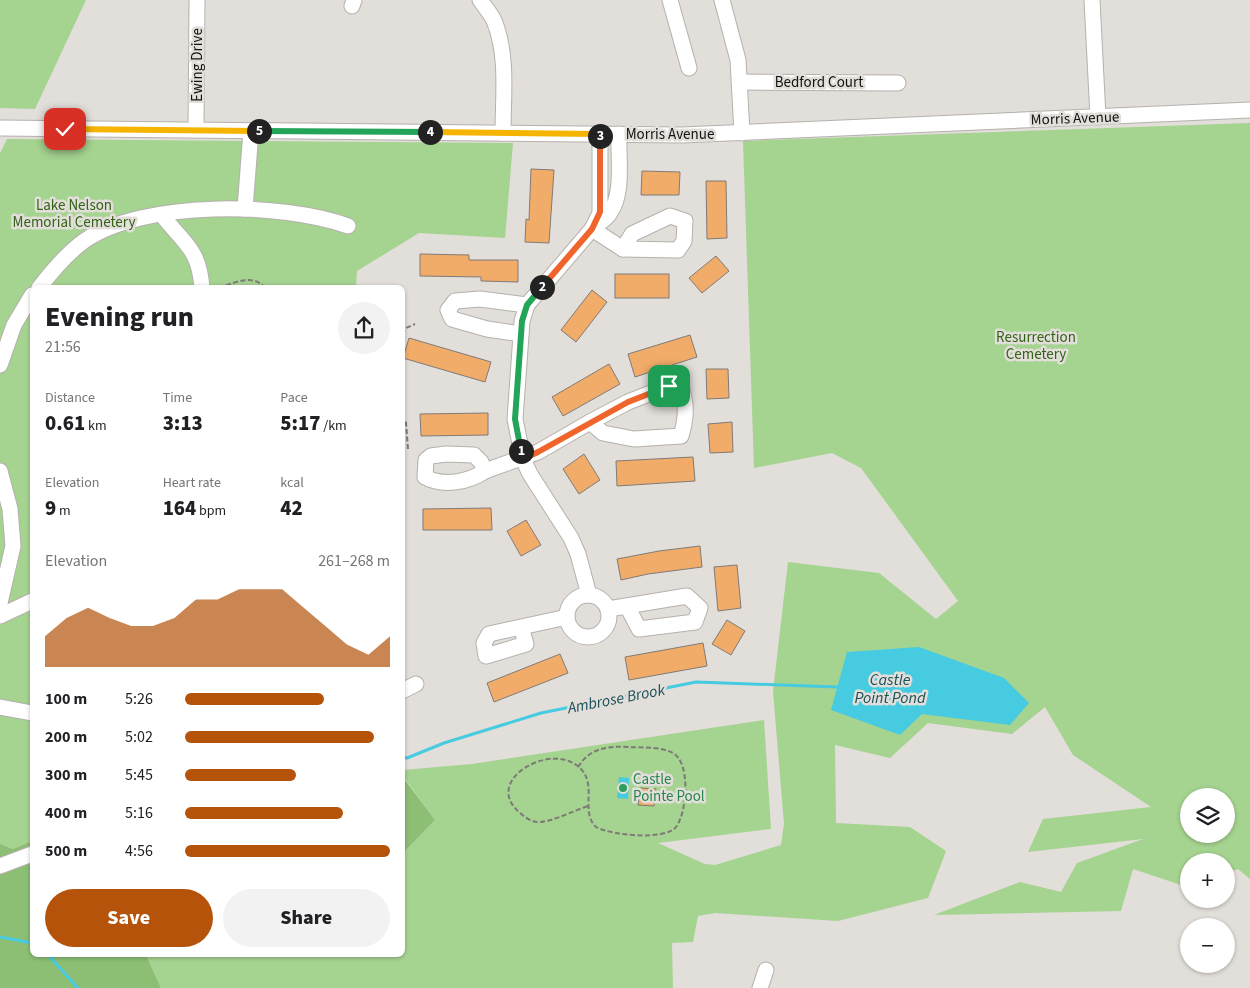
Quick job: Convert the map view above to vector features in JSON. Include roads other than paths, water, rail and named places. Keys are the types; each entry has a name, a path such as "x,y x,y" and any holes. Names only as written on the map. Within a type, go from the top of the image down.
{"street":[{"name":"Ewing Drive","path":"196,130 197,0"},
{"path":"480,0 494,22 501,44 504,65 503,133"},
{"path":"670,0 689,68"},
{"path":"722,0 738,60 742,133"},
{"path":"1092,0 1098,117"},
{"name":"Bedford Court","path":"740,82 898,83"},
{"name":"Morris Avenue","path":"0,128 600,134 742,133 1250,110"},
{"path":"245,209 251,131"},
{"path":"592,229 600,212 600,134"},
{"path":"589,594 578,554 571,538 530,474 523,459 515,419 522,321 527,305 592,229 609,215 615,204 618,183 619,134"},
{"path":"41,285 64,258 84,241 129,220 162,215 245,209 307,217 348,226"},
{"path":"162,215 186,242 200,266 202,285"},
{"path":"592,229 622,249"},
{"path":"0,365 14,325 30,298"},
{"path":"521,334 466,324 452,319 448,310 455,301 480,299 527,305"},
{"path":"484,471 523,459 590,422 628,402 669,386 682,390 686,406 685,423 681,436 634,439 603,433 590,422"},
{"path":"0,472 10,509 13,546 0,603"},
{"path":"589,594 601,599 608,609 609,616 604,630 592,637 578,635 568,624 567,617 570,604 582,595 589,594"},
{"path":"0,616 30,602"},
{"path":"608,609 627,606"},
{"path":"522,627 567,617"},
{"path":"0,707 30,712"},
{"path":"0,866 30,855"},
{"path":"760,988 766,970"}],"water":[{"name":"Castle Point Pond","path":"919,647 1004,678 1029,703 1010,725 922,714 900,735 831,710 847,652"},
{"name":"Castle Pointe Pool","path":"619,777 629,778 628,799 617,798"}],"waterway":[{"name":"Ambrose Brook","path":"405,758 444,743 541,713 696,682 837,687"},
{"name":"Ambrose Brook","path":"0,937 30,943"},
{"name":"Ambrose Brook","path":"50,957 78,988"}],"place":[{"name":"Castle Pointe Pool","path":"623,788"}],"park label":[{"name":"Lake Nelson Memorial Cemetery","path":"74,214"},
{"name":"Resurrection Cemetery","path":"1036,346"}]}
